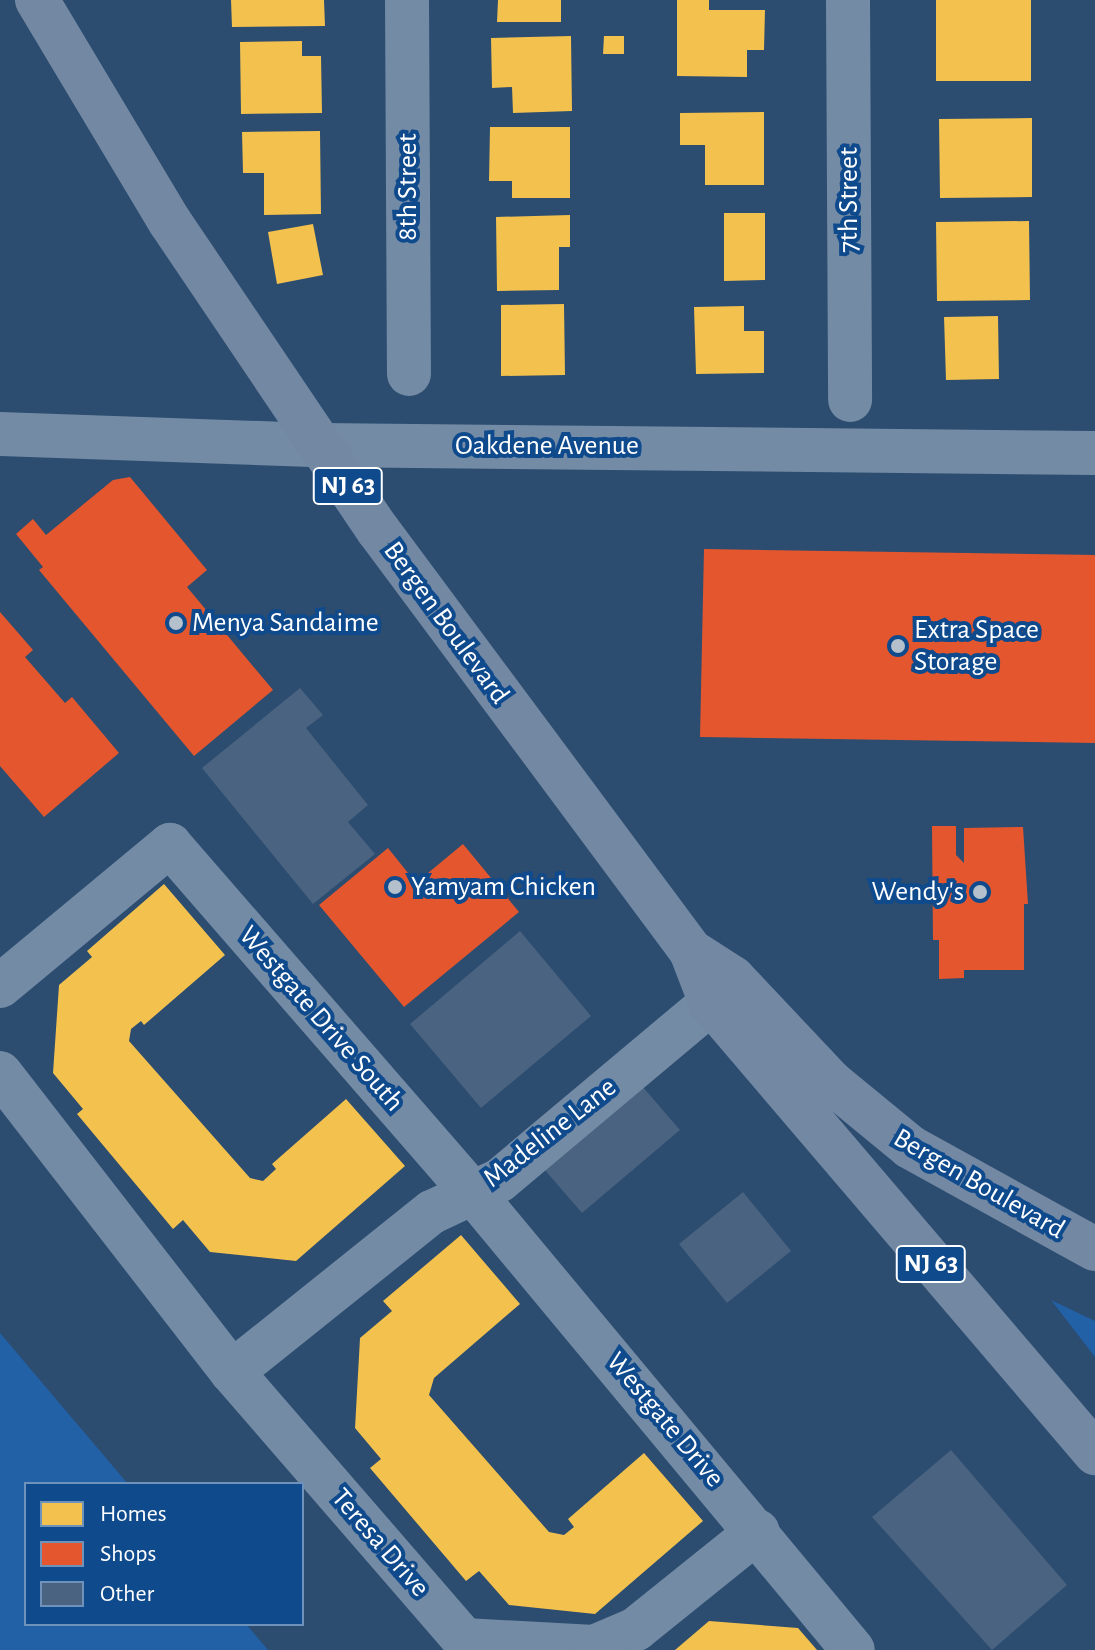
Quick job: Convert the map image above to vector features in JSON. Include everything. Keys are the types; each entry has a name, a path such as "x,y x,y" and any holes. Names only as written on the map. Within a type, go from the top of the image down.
{"main road":[{"name":"Bergen Boulevard","path":"37,0 170,222 320,445 691,951 711,1003 1095,1453"},
{"name":"Bergen Boulevard","path":"691,951 733,978 831,1082 910,1147 973,1187 1095,1249"}],"street":[{"name":"8th Street","path":"407,0 409,374"},
{"name":"7th Street","path":"848,0 850,400"},
{"name":"Oakdene Avenue","path":"0,434 320,445 1095,453"},
{"name":"Westgate Drive South","path":"0,986 170,845 473,1193"},
{"name":"Madeline Lane","path":"232,1372 432,1212 500,1180 711,1003"},
{"name":"Teresa Drive","path":"0,1073 232,1372 464,1640 594,1647 636,1629 758,1531"},
{"name":"Westgate Drive","path":"473,1193 758,1531 853,1650"}],"shaded area":[{"path":"1051,1300 1095,1321 1095,1357"},
{"path":"0,1333 126,1482 24,1482 24,1626 248,1626 268,1650 0,1650"}],"building: Homes":[{"path":"231,0 324,0 325,26 232,27"},
{"path":"498,0 561,0 561,22 497,22"},
{"path":"677,0 709,0 709,10 765,10 764,50 747,50 747,77 677,76"},
{"path":"936,0 1031,0 1031,81 936,81"},
{"path":"571,36 572,111 513,113 512,87 492,88 491,38"},
{"path":"604,36 624,36 624,54 603,54"},
{"path":"302,41 302,56 321,56 322,113 241,114 240,42"},
{"path":"764,112 764,185 705,185 705,145 680,145 680,113"},
{"path":"1032,118 1032,197 940,198 939,119"},
{"path":"490,127 570,127 570,198 512,198 512,181 489,181"},
{"path":"320,131 321,214 264,215 264,173 243,173 242,132"},
{"path":"724,213 765,213 765,280 724,281"},
{"path":"570,215 570,247 559,247 559,290 497,291 496,217"},
{"path":"1029,221 1030,300 937,301 936,222"},
{"path":"313,224 323,275 277,284 268,232"},
{"path":"564,304 565,375 501,376 501,305"},
{"path":"744,306 744,331 764,331 764,373 696,374 694,307"},
{"path":"998,316 999,379 946,380 944,317"},
{"path":"164,884 225,955 144,1025 141,1021 131,1029 129,1041 250,1178 263,1181 276,1169 272,1164 346,1099 405,1166 296,1261 210,1252 183,1220 173,1229 77,1114 83,1109 53,1073 59,985 92,957 87,951"},
{"path":"461,1235 520,1304 434,1378 429,1395 549,1532 564,1535 574,1527 568,1519 644,1453 703,1521 595,1614 509,1605 479,1571 466,1581 370,1468 381,1459 355,1428 360,1338 392,1311 383,1301"},
{"path":"709,1621 798,1628 817,1650 675,1650"}],"building: Shops":[{"path":"130,477 207,570 187,587 273,690 194,756 39,570 43,567 16,534 33,519 46,535 113,480"},
{"name":"Extra Space Storage","path":"704,549 1095,555 1095,743 700,737"},
{"path":"0,612 33,650 25,657 65,703 72,697 119,753 44,817 0,766"},
{"name":"Wendy's","path":"932,826 956,826 956,855 964,863 964,828 1023,827 1028,904 1024,904 1024,970 964,970 964,978 939,979 939,940 933,940"},
{"path":"463,844 519,912 404,1007 319,905 388,848 416,883"}],"building: Other":[{"path":"300,688 323,715 306,728 368,805 348,822 375,854 313,904 202,768"},
{"path":"520,931 591,1016 481,1108 410,1024"},
{"path":"642,1086 680,1130 582,1213 544,1169"},
{"path":"743,1192 791,1251 727,1303 679,1244"},
{"path":"951,1450 1067,1585 992,1650 872,1517"}],"place":[{"name":"Menya Sandaime","path":"176,623"},
{"name":"Extra Space Storage","path":"898,646"},
{"name":"Yamyam Chicken","path":"395,887"},
{"name":"Wendy's","path":"980,892"}]}
